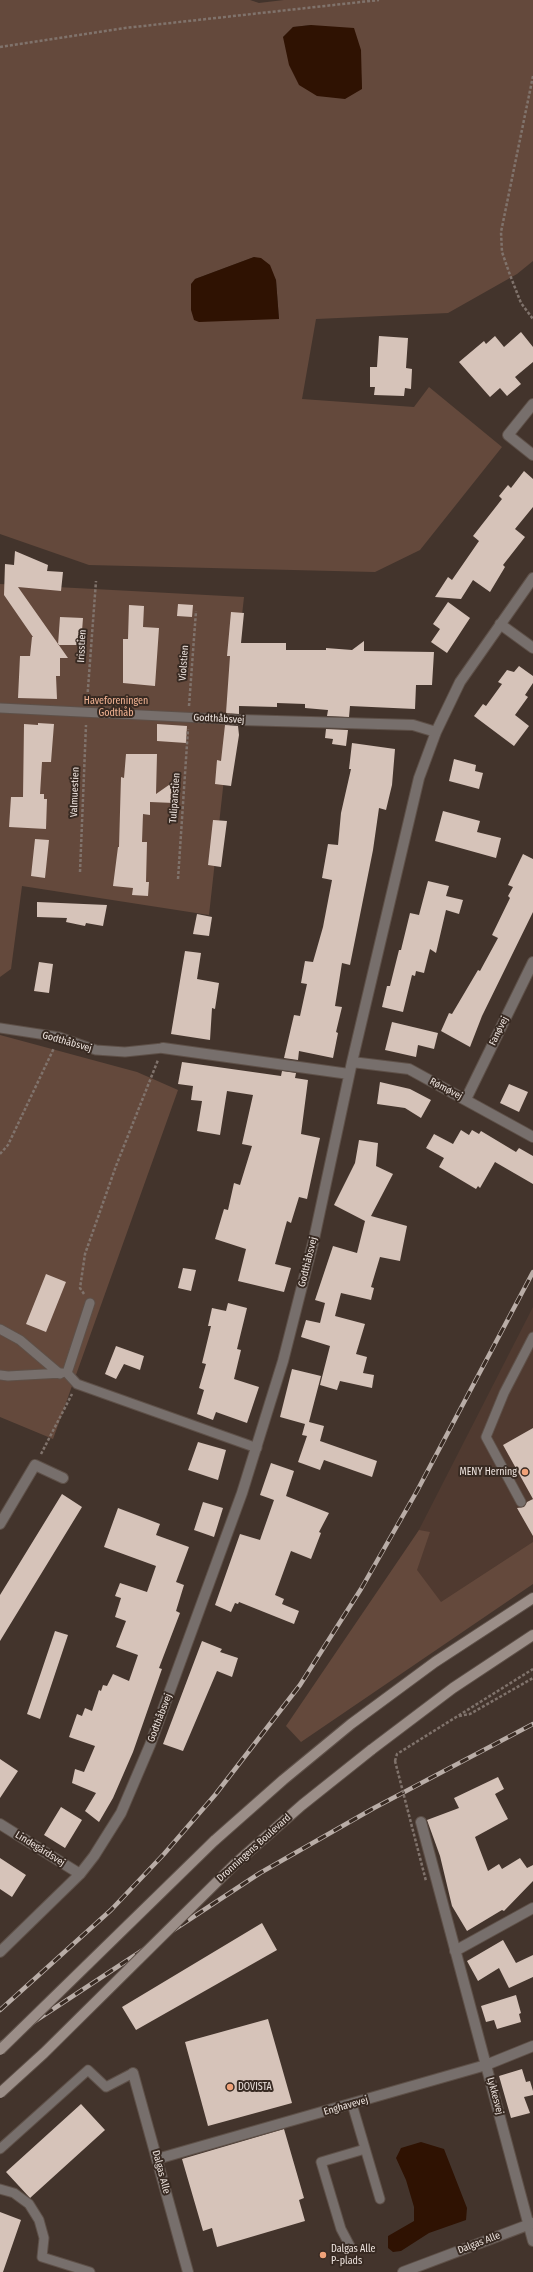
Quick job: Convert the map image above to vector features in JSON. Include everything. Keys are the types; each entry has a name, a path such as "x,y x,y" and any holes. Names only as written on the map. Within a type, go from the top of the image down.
{"main road":[{"path":"0,2050 214,1841 283,1780 351,1724 435,1662 533,1598"},
{"name":"Dronningens Boulevard","path":"0,2093 44,2053 236,1863 302,1805 371,1750 453,1688 533,1634"}],"street":[{"path":"533,404 508,435 533,455"},
{"name":"Godthåbsvej","path":"0,1952 80,1874 94,1856 121,1813 150,1745 201,1608 257,1448 283,1361 314,1239 349,1074 419,778 436,732 460,682 533,578"},
{"path":"500,624 533,648"},
{"name":"Godthåbsvej","path":"242,720 413,725 436,732"},
{"name":"Fanøvej","path":"466,1100 533,962"},
{"name":"Godthåbsvej","path":"163,1048 349,1074"},
{"name":"Rømøvej","path":"352,1062 409,1069 533,1137"},
{"path":"0,1524 35,1465 63,1478"},
{"name":"Lykkesvej","path":"421,1822 486,2065 531,2224 533,2241"},
{"name":"Lindegårdsvej","path":"0,1824 80,1874"},
{"path":"455,1951 533,1908"},
{"name":"Enghavevej","path":"157,2159 486,2065 533,2046"},
{"name":"Dalgas Alle","path":"133,2073 188,2272"},
{"name":"Dalgas Alle","path":"403,2272 531,2224"}],"lane":[{"name":"Godthåbsvej","path":"0,708 242,720"},
{"name":"Godthåbsvej","path":"0,1028 59,1037 96,1050 125,1052 163,1048"},
{"path":"63,1373 90,1303"},
{"path":"0,1329 20,1340 77,1384 257,1448"},
{"path":"521,1502 486,1437 504,1393 533,1337"},
{"path":"0,1374 8,1376 63,1373"},
{"path":"0,2149 88,2070 106,2087 133,2073"},
{"path":"352,2104 380,2199"},
{"path":"350,2246 341,2229 321,2162 365,2148"},
{"path":"0,2189 14,2193 29,2204 39,2220 44,2238 42,2256 90,2272"}],"path":[{"path":"0,47 125,28 379,0"},
{"path":"533,76 501,232 502,252 510,275 521,303 533,319"},
{"name":"Irisstien","path":"86,712 96,580"},
{"name":"Violstien","path":"188,717 196,611"},
{"name":"Valmuestien","path":"80,872 86,712"},
{"name":"Tulipanstien","path":"178,879 188,717"},
{"path":"0,1154 8,1145 48,1066 59,1037"},
{"path":"90,1303 80,1288 85,1254 116,1166 163,1048"},
{"path":"35,1465 77,1384"},
{"path":"426,1881 395,1762 398,1754 533,1669"},
{"path":"457,1717 470,1714 533,1678"}],"shaded area":[{"path":"311,25 354,28 361,50 362,89 345,99 317,96 299,85 289,65 283,37 293,27"},
{"path":"254,257 261,258 270,265 276,280 279,319 199,322 194,320 191,310 191,284 195,279"},
{"path":"533,1307 533,1574 444,1627 401,1565"},
{"path":"421,2142 444,2149 467,2208 466,2220 429,2233 401,2251 393,2252 388,2248 388,2236 414,2221 414,2207 406,2180 396,2158 401,2148"}],"green space":[{"path":"0,0 250,0 259,3 284,0 533,0 533,261 517,274 448,313 316,319 302,399 414,407 429,387 502,447 420,550 375,572 89,565 0,534","holes":["311,25 361,73 362,89 283,37 293,27","254,257 276,280 279,319 195,279"]},
{"name":"Haveforeningen Godthåb","path":"0,584 244,597 209,915 22,886 11,969 0,977"},
{"path":"0,1035 137,1072 178,1090 53,1439 0,1417"},
{"path":"419,1530 430,1532 417,1570 441,1602 533,1542 533,1584 301,1742 286,1726"}],"building":[{"path":"521,332 533,347 533,362 515,377 521,384 507,396 500,388 490,397 459,362 484,341 486,344 495,336 504,347"},
{"path":"379,336 408,338 406,368 412,369 411,389 405,388 404,396 374,395 375,387 370,387 370,367 377,367"},
{"path":"524,471 533,479 533,507 515,529 525,537 503,565 505,567 490,592 473,580 461,599 435,597 448,577 452,580 479,541 473,536 502,499 499,496 508,485 511,488"},
{"path":"15,551 48,565 47,571 63,572 61,591 18,587 68,658 60,658 60,676 56,676 57,699 18,698 20,656 30,656 33,637 4,595 5,564 14,565"},
{"path":"448,602 470,618 447,653 431,642 440,629 433,624"},
{"path":"178,604 193,605 192,617 177,616"},
{"path":"129,605 144,606 143,627 159,628 155,686 123,683 123,639 128,639"},
{"path":"231,612 244,613 241,643 286,643 286,650 326,650 326,648 352,650 364,641 364,651 434,652 432,685 416,685 415,709 350,706 349,717 327,716 328,710 305,708 305,704 277,703 277,707 239,706 239,714 226,713 230,656 227,656"},
{"path":"60,617 83,618 81,645 58,645"},
{"path":"519,666 533,676 533,683 525,695 528,697 515,715 529,726 514,746 474,716 483,704 486,706 502,684 498,682 507,670 514,672"},
{"path":"38,723 54,724 51,762 42,762 40,794 44,794 44,799 47,799 46,829 9,827 11,797 23,797 24,724 38,725"},
{"path":"157,724 187,726 186,743 157,741"},
{"path":"225,725 238,726 239,735 231,786 215,784 217,760 221,761"},
{"path":"326,729 348,730 346,746 332,744 333,739 325,738"},
{"path":"352,743 395,749 392,785 386,810 379,808 373,850 350,965 342,963 335,1006 342,1007 336,1032 338,1033 333,1058 299,1051 298,1060 284,1058 294,1015 300,1016 307,984 301,983 305,961 313,962 323,927 332,880 322,878 328,844 338,845 341,813 351,769 349,769"},
{"path":"126,754 157,754 156,794 176,780 174,803 150,802 150,815 143,814 142,842 147,842 146,882 149,882 148,896 132,895 133,888 113,886 119,847 121,777 124,778"},
{"path":"454,759 476,765 475,771 483,773 479,789 449,781"},
{"path":"443,811 480,821 477,832 501,838 496,858 435,841"},
{"path":"213,820 227,821 221,867 208,865"},
{"path":"35,839 49,840 45,878 31,876"},
{"path":"523,854 533,859 533,912 482,1016 470,1047 441,1031 449,1013 452,1014 478,970 480,971 498,938 492,935 510,898 508,896 513,887 508,885"},
{"path":"428,881 449,886 446,896 463,900 459,914 446,910 436,953 430,949 424,973 416,971 415,976 412,975 403,1012 382,1007 387,986 390,986 399,950 401,950 410,913 419,915"},
{"path":"37,902 107,905 103,926 86,923 85,926 66,922 67,918 37,917"},
{"path":"197,914 212,917 209,936 193,934"},
{"path":"185,951 201,953 197,979 219,983 215,1009 212,1008 210,1040 171,1034"},
{"path":"39,962 53,964 49,993 34,991"},
{"path":"392,1022 438,1033 434,1049 418,1045 416,1057 385,1050"},
{"path":"182,1062 281,1076 282,1071 296,1073 295,1078 308,1080 301,1134 320,1138 307,1199 299,1197 291,1223 287,1221 275,1264 291,1268 284,1292 238,1281 246,1249 215,1239 224,1209 228,1210 234,1183 240,1185 252,1146 242,1144 253,1095 227,1091 220,1135 197,1131 202,1101 191,1100 193,1086 178,1084"},
{"path":"380,1082 410,1089 431,1100 421,1118 405,1108 377,1104"},
{"path":"509,1084 528,1092 519,1112 500,1103"},
{"path":"461,1130 469,1135 472,1130 479,1134 481,1131 516,1152 519,1148 533,1156 533,1184 495,1162 480,1188 478,1186 476,1189 439,1167 444,1158 426,1148 434,1134 453,1144"},
{"path":"359,1140 378,1143 376,1166 393,1174 371,1216 407,1226 400,1261 380,1257 371,1287 374,1288 371,1300 341,1293 335,1316 365,1324 356,1354 367,1357 363,1373 374,1375 372,1388 340,1381 337,1390 320,1385 330,1346 301,1337 306,1320 320,1323 325,1303 315,1300 333,1246 357,1253 365,1221 334,1205 355,1163"},
{"path":"183,1268 196,1270 191,1291 178,1288"},
{"path":"46,1274 66,1282 46,1332 26,1324"},
{"path":"228,1303 247,1308 237,1349 241,1350 234,1379 259,1387 247,1423 216,1412 213,1420 197,1414 204,1390 199,1388 206,1364 202,1363 211,1326 208,1326 212,1308 226,1311"},
{"path":"116,1346 144,1356 140,1370 124,1364 116,1379 105,1374"},
{"path":"292,1369 321,1376 309,1422 324,1426 320,1441 377,1461 372,1477 324,1460 320,1470 298,1462 307,1436 302,1435 305,1424 280,1417"},
{"name":"MENY Herning","path":"533,1428 533,1499 503,1445"},
{"path":"198,1442 226,1450 218,1480 188,1470"},
{"path":"271,1463 294,1471 286,1496 329,1513 319,1532 321,1533 311,1559 291,1551 275,1595 284,1599 282,1604 299,1611 294,1624 239,1602 238,1604 235,1603 231,1612 215,1605 240,1534 260,1540 274,1500 260,1495"},
{"path":"62,1494 82,1507 0,1641 0,1595"},
{"path":"533,1499 533,1536 517,1508 524,1507 527,1502"},
{"path":"203,1502 223,1508 214,1537 194,1530"},
{"path":"118,1508 160,1524 156,1535 189,1547 176,1582 184,1585 176,1611 180,1613 159,1668 162,1669 133,1752 113,1798 99,1822 85,1811 96,1793 72,1783 75,1769 84,1772 95,1746 69,1737 77,1714 82,1716 85,1708 92,1711 99,1690 101,1691 103,1685 107,1686 113,1674 129,1681 138,1655 116,1647 126,1621 115,1617 121,1598 115,1596 120,1583 147,1592 156,1566 104,1547"},
{"path":"55,1631 68,1635 40,1719 27,1714"},
{"path":"202,1641 222,1649 220,1652 238,1658 232,1677 217,1671 183,1751 163,1744"},
{"path":"0,1759 18,1771 0,1798"},
{"path":"498,1777 504,1789 495,1794 508,1819 475,1837 488,1871 499,1864 502,1869 520,1858 527,1868 533,1865 533,1881 504,1911 502,1910 467,1931 452,1906 440,1856 427,1820 459,1808 454,1798"},
{"path":"61,1807 82,1820 65,1848 44,1835"},
{"path":"0,1858 26,1875 12,1897 0,1889"},
{"path":"262,1923 277,1950 136,2030 122,2007"},
{"path":"503,1940 516,1963 533,1955 533,1977 509,1988 499,1968 478,1981 467,1961"},
{"path":"516,1995 521,2013 519,2014 521,2022 497,2029 494,2020 486,2022 481,2006"},
{"path":"268,2019 292,2103 208,2126 185,2042"},
{"path":"522,2069 526,2082 530,2081 533,2091 533,2095 524,2097 530,2113 511,2118 499,2076"},
{"path":"81,2104 105,2130 30,2198 6,2172"},
{"path":"284,2129 304,2198 299,2200 305,2221 217,2247 212,2228 203,2231 182,2159"},
{"path":"0,2212 21,2220 3,2272 0,2272"}],"railway":[{"path":"0,2010 111,1910 164,1854 215,1795 300,1685 361,1589 417,1491 533,1272"},
{"path":"0,2044 260,1873 374,1808 533,1724"}],"place":[{"name":"MENY Herning","path":"525,1472"},
{"name":"DOVISTA","path":"230,2087"},
{"name":"Dalgas Alle P-plads","path":"323,2255"}]}
